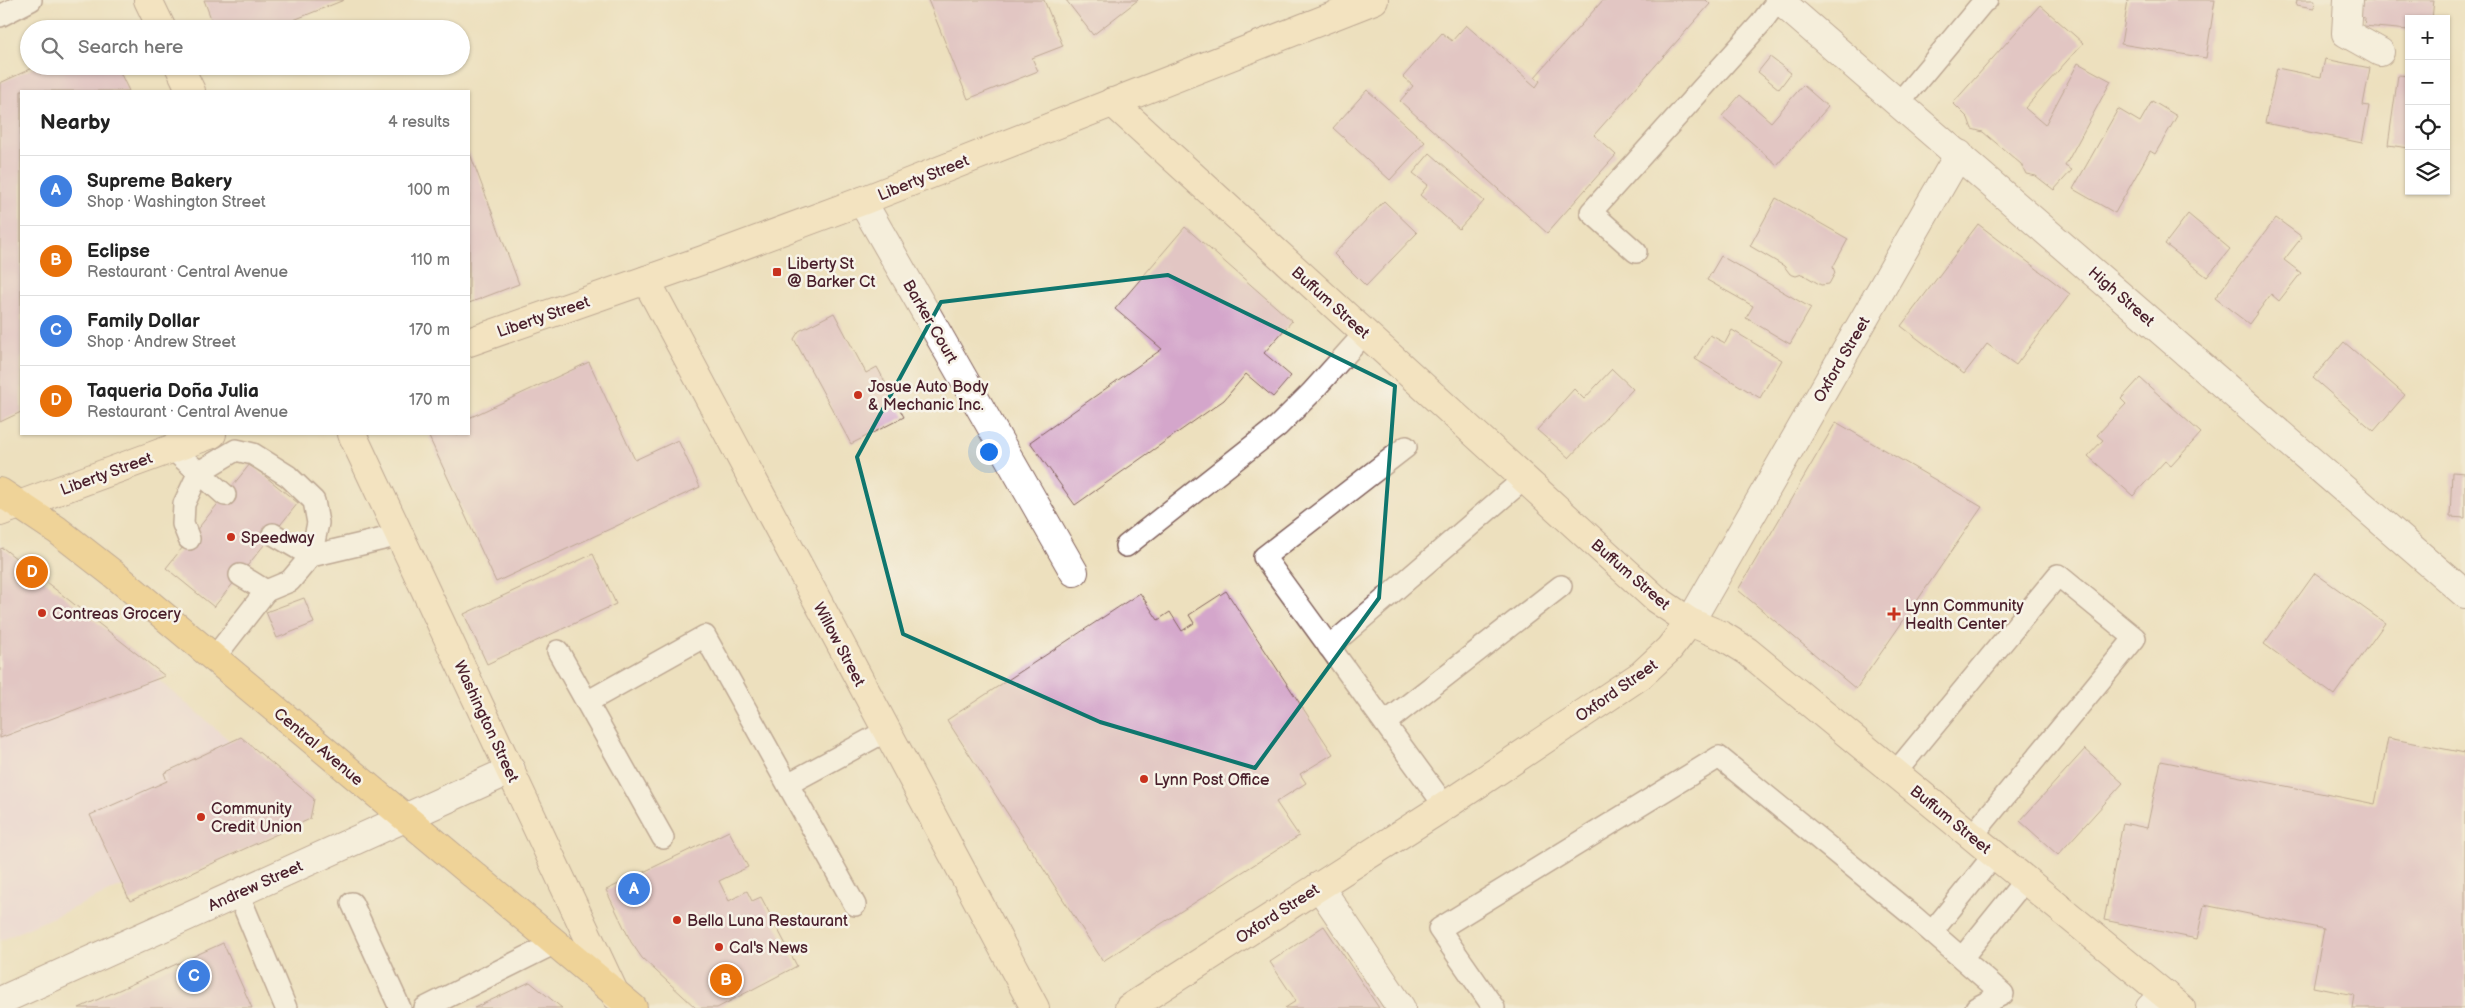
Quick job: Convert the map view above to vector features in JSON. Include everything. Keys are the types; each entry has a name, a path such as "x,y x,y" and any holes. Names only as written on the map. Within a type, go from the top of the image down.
{"main road":[{"path":"148,0 158,20"},
{"name":"Liberty Street","path":"470,342 862,201 1374,0"},
{"path":"183,75 191,90"},
{"name":"Buffum Street","path":"1112,102 1656,599 1690,622 1723,636 1747,651 2025,880 2165,1003"},
{"name":"Willow Street","path":"646,280 1036,1008"},
{"name":"Liberty Street","path":"7,503 209,435"},
{"name":"Washington Street","path":"352,435 623,1003"},
{"name":"Central Avenue","path":"7,503 88,553 555,943 623,1003"},
{"name":"Oxford Street","path":"1129,1008 1445,806 1641,675 1669,649 1690,622"}],"street":[{"name":"High Street","path":"1778,0 1959,154 2465,594"},
{"path":"2348,0 2346,33 2380,52"},
{"name":"Oxford Street","path":"1690,622 1959,154"},
{"name":"Barker Court","path":"862,201 1074,572"},
{"name":"Andrew Street","path":"0,1001 511,770"},
{"path":"1319,886 1401,1008"}],"lane":[{"path":"0,16 32,0"},
{"path":"1636,252 1591,212 1761,23 1778,0"},
{"path":"1899,103 1984,1 1987,0"},
{"path":"1126,546 1278,426 1311,393 1365,333"},
{"path":"1406,447 1264,556 1445,806"},
{"path":"172,449 225,495"},
{"path":"189,539 183,524 184,504 199,472 236,450 253,454 288,476 314,501 318,523 310,556 290,581 266,590 214,658"},
{"path":"1329,647 1524,479"},
{"path":"273,534 310,556 400,535"},
{"path":"240,575 266,590"},
{"path":"1895,773 2058,575 2135,638 1972,836"},
{"path":"1385,723 1561,586"},
{"path":"587,702 704,636 855,905"},
{"path":"558,651 664,838"},
{"path":"788,784 886,731"},
{"path":"1494,1008 1439,929 1719,757 1932,932 2003,994 1976,1008"},
{"path":"1932,932 1994,855"},
{"path":"1962,958 2025,880"},
{"path":"238,893 286,1008"},
{"path":"352,903 400,1008"},
{"path":"425,1008 555,943"}],"highlighted area":[{"path":"1168,275 1395,386 1379,598 1255,768 1100,722 903,634 857,457 941,302"}],"shaded area":[{"path":"0,545 304,804 0,941"}],"building":[{"path":"204,0 344,0 294,20 212,20"},
{"path":"928,0 1044,0 1063,46 1032,58 1038,71 968,99"},
{"path":"1066,0 1138,0 1093,35"},
{"path":"1603,0 1706,0 1710,4 1594,135 1616,155 1547,233 1400,101 1413,86 1403,77 1442,33 1452,41 1466,25 1536,87 1540,81 1535,77"},
{"path":"2128,0 2215,0 2206,58 2121,44"},
{"path":"2297,0 2315,0 2314,8 2296,5"},
{"path":"2354,0 2434,0 2432,15 2405,15 2405,30 2364,26 2365,18 2353,16"},
{"path":"2040,5 2083,43 2025,108 2045,125 2078,63 2111,81 2065,166 2072,170 2054,190 2036,176 2026,174 2021,164 1983,132 1972,129 1968,118 1953,103"},
{"path":"1770,57 1791,73 1779,89 1758,72"},
{"path":"2325,59 2370,68 2363,105 2369,106 2362,143 2265,123 2277,68 2321,77"},
{"path":"20,74 121,75 129,90 20,90 20,412 0,422 0,83"},
{"path":"2398,75 2405,76 2405,147 2388,145"},
{"path":"1803,85 1828,107 1777,165 1722,116 1740,95 1771,122"},
{"path":"1367,90 1425,142 1390,180 1333,128"},
{"path":"2152,101 2177,116 2155,154 2150,151 2115,213 2073,189 2118,109 2140,122"},
{"path":"1430,153 1484,201 1459,229 1420,195 1428,185 1413,173"},
{"path":"470,154 519,284 470,303"},
{"path":"1776,198 1848,239 1833,267 1835,273 1829,284 1821,285 1802,274 1796,276 1790,274 1784,266 1750,246"},
{"path":"1384,201 1417,233 1366,286 1334,254"},
{"path":"2188,214 2230,249 2207,277 2165,244"},
{"path":"2276,218 2302,237 2284,260 2301,273 2279,301 2271,294 2249,324 2215,298"},
{"path":"1978,224 2070,294 2016,365 1987,344 1964,374 1901,326"},
{"path":"1185,227 1292,321 1264,353 1291,376 1273,397 1246,374 1224,400 1075,505 1030,442 1162,349 1115,309"},
{"path":"1721,256 1811,308 1790,344 1746,318 1753,306 1707,280"},
{"name":"Josue Auto Body & Mechanic Inc.","path":"834,313 866,373 877,367 904,417 851,444 794,339 799,331"},
{"path":"1732,330 1782,360 1760,398 1695,359 1710,335 1725,343"},
{"path":"2344,342 2405,395 2374,431 2313,378"},
{"path":"589,362 635,460 678,440 700,487 496,582 429,437 433,435 470,435 470,418"},
{"path":"1612,369 1633,389 1569,458 1537,430 1574,389 1584,399"},
{"path":"2140,378 2201,433 2171,466 2165,461 2133,496 2088,456 2103,440 2097,435 2126,404 2121,399"},
{"path":"1836,422 1982,507 1856,689 1738,590"},
{"name":"Speedway","path":"250,464 298,503 214,607 166,568"},
{"path":"2452,472 2465,473 2465,518 2450,517"},
{"name":"Contreas Grocery","path":"3,548 165,676 0,738 0,549"},
{"path":"593,554 616,604 487,664 464,614"},
{"path":"2315,573 2385,623 2334,695 2264,644"},
{"name":"Lynn Post Office","path":"1226,591 1333,754 1300,774 1306,783 1276,802 1299,836 1103,961 947,720 1140,593 1158,620 1170,612 1182,631 1194,623 1189,615"},
{"path":"304,598 314,623 277,638 266,612"},
{"name":"Community Credit Union","path":"241,737 314,799 310,819 130,901 90,815 167,781 164,773"},
{"path":"2388,738 2465,753 2465,1008 2352,1008 2354,995 2313,987 2324,929 2204,905 2197,939 2104,920 2123,823 2147,828 2161,761 2375,804"},
{"path":"2085,749 2123,783 2058,855 2020,821"},
{"path":"729,831 748,867 719,881 729,901 747,891 752,901 761,897 797,966 717,1008 696,1008 642,958 631,942 606,890"},
{"path":"1324,926 1379,1008 1285,1008 1296,1001 1270,962"},
{"path":"223,943 252,1008 79,1008"},
{"path":"530,982 562,1008 474,1008"}],"place":[{"name":"Liberty St @ Barker Ct","path":"777,272"},
{"name":"Josue Auto Body & Mechanic Inc.","path":"858,395"},
{"name":"Speedway","path":"231,537"},
{"name":"Taqueria Doña Julia","path":"32,572"},
{"name":"Contreas Grocery","path":"42,613"},
{"name":"Lynn Community Health Center","path":"1894,614"},
{"name":"Lynn Post Office","path":"1144,779"},
{"name":"Community Credit Union","path":"201,817"},
{"name":"Supreme Bakery","path":"634,889"},
{"name":"Bella Luna Restaurant","path":"677,920"},
{"name":"Cal's News","path":"719,947"},
{"name":"Family Dollar","path":"194,976"},
{"name":"Eclipse","path":"726,980"}]}
